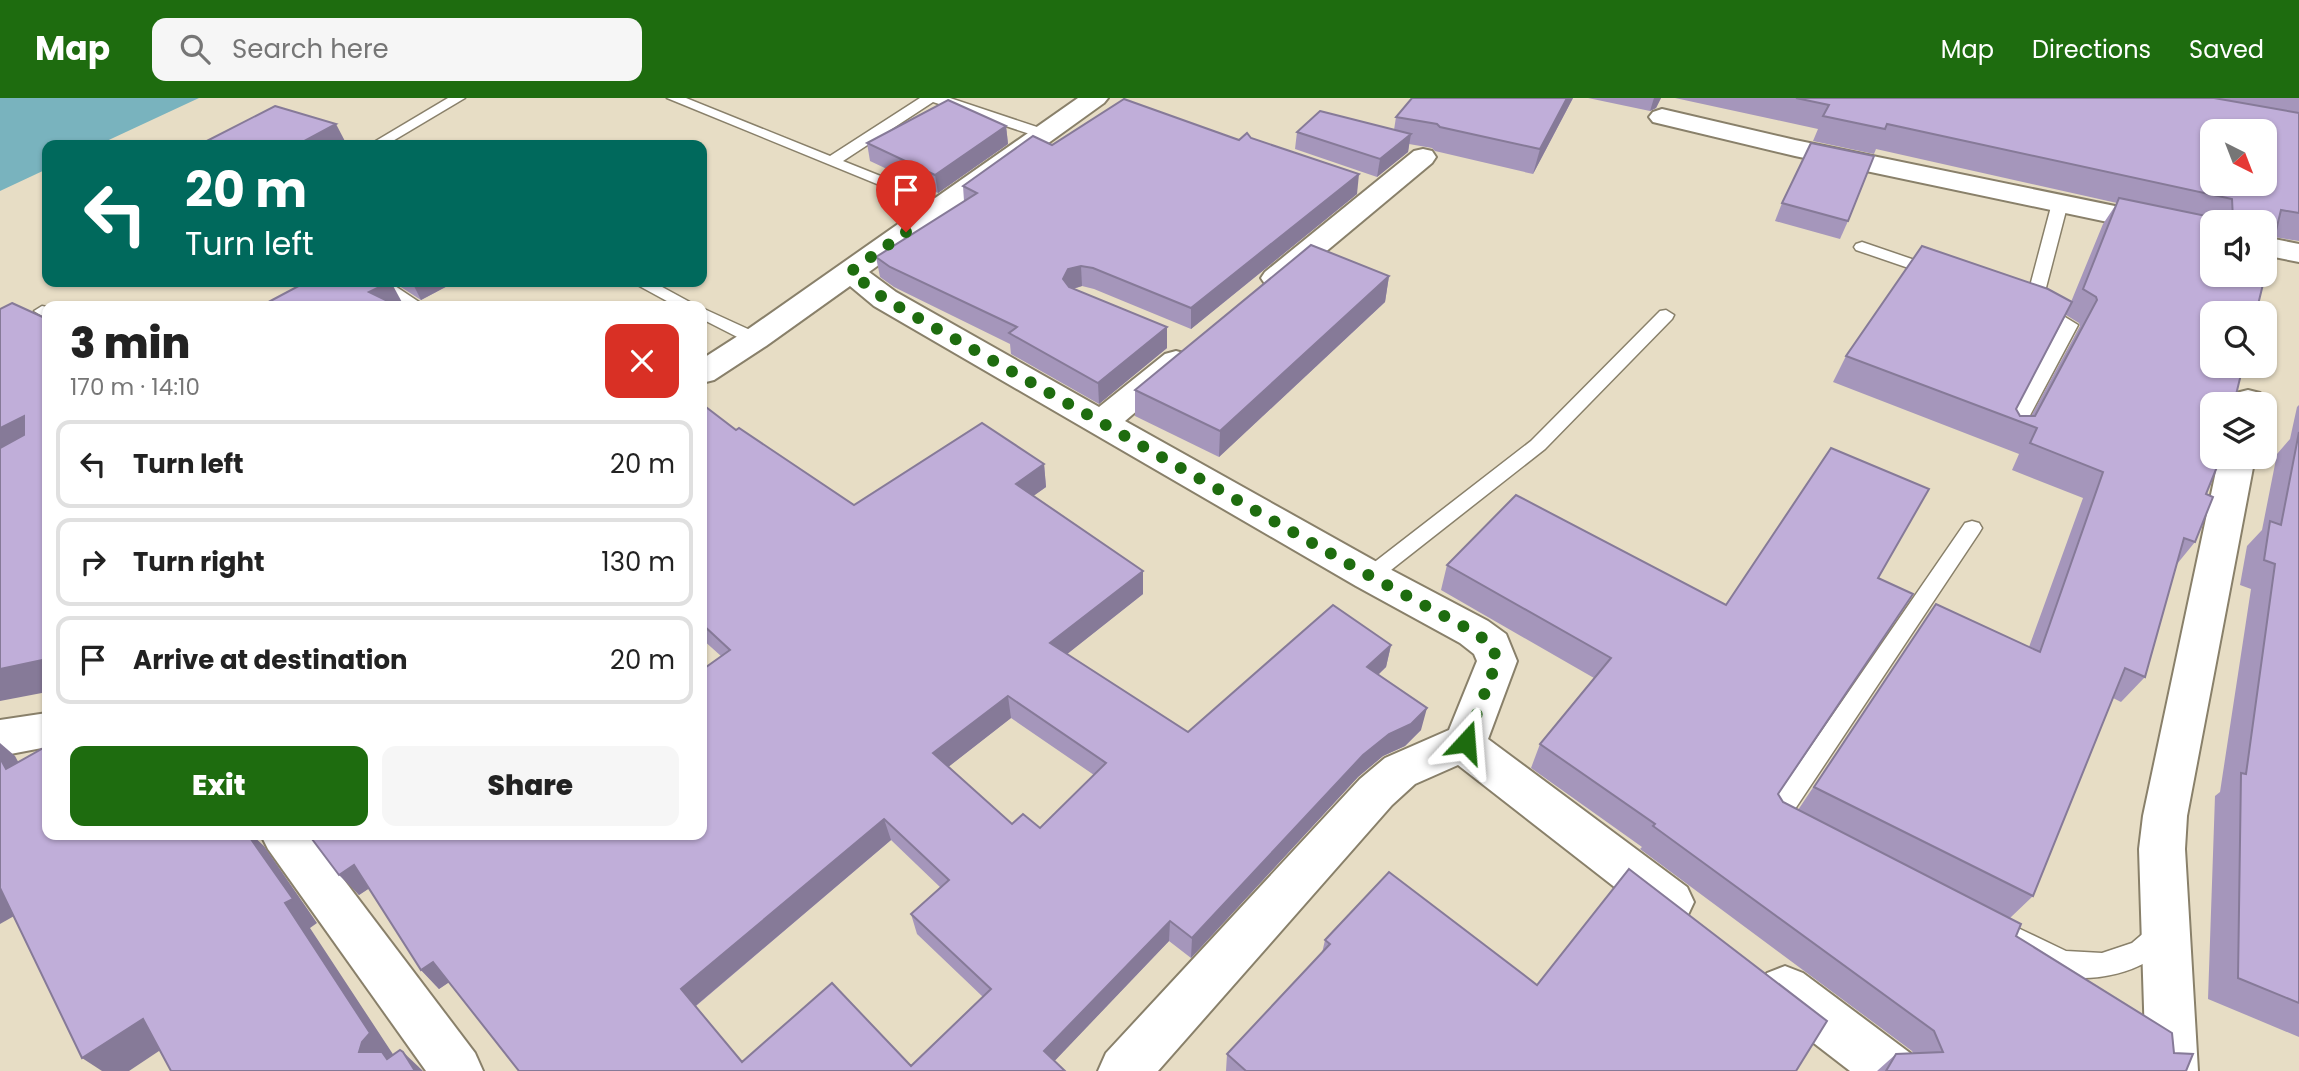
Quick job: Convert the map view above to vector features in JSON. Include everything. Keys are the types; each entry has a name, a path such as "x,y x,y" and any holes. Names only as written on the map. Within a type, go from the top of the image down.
{"street":[{"path":"707,370 755,339 1095,98"},
{"path":"1662,117 1795,148 2200,232"},
{"path":"1257,294 1370,187 1423,157"},
{"path":"2277,249 2299,253"},
{"path":"850,272 885,299 1370,576 1474,632 1492,645 1497,661 1466,742 1400,771 1376,792 1124,1071"},
{"path":"1101,422 1195,345 1170,335"},
{"path":"2172,1071 2162,849 2165,816 2235,469"},
{"path":"0,738 42,731"},
{"path":"1466,742 1475,754 1694,921"},
{"path":"287,840 438,1057"},
{"path":"1760,971 1892,1071"}],"lane":[{"path":"385,140 458,98"},
{"path":"674,98 943,206"},
{"path":"832,161 929,98"},
{"path":"936,98 1044,134"},
{"path":"2010,436 2069,325 2026,303 2060,203"},
{"path":"1862,247 1954,278"},
{"path":"386,287 409,301"},
{"path":"650,287 679,301"},
{"path":"1370,576 1538,445 1666,314"},
{"path":"707,315 755,339"},
{"path":"1812,834 1777,816 1972,527"},
{"path":"2003,933 2063,963 2102,965 2141,952 2166,931"}],"water":[{"path":"0,98 199,98 109,140 42,140 42,171 0,191"}],"building":[{"path":"1412,98 1567,98 1540,149 1396,117"},
{"path":"1796,98 2214,98 2299,113 2299,213 2281,210 2277,226 2277,210 2233,210 2232,199 2218,196 2277,196 2277,119 2200,119 2200,192 1887,124 1885,129 1823,116 1829,105"},
{"path":"1124,99 1239,140 1247,133 1251,138 1359,174 1191,308 1093,268 1081,266 1068,269 1063,279 1069,287 1167,327 1098,383 1009,333 1017,327 890,267 876,257 977,193 963,186 1033,136 1052,145"},
{"path":"948,100 1006,126 935,175 867,143"},
{"path":"275,106 336,124 306,140 209,140"},
{"path":"1320,111 1411,134 1380,159 1297,132"},
{"path":"1811,143 1874,156 1848,221 1782,203"},
{"path":"2119,198 2200,215 2200,287 2262,287 2259,301 2200,301 2200,378 2240,378 2237,392 2200,392 2200,469 2216,469 2206,494 2213,497 2195,542 2184,538 2145,677 2125,668 2033,896 1814,787 1936,604 2040,652 2103,472 2030,443 2037,428 1846,356 1922,246 2048,289 2072,302 2016,409 2020,416 2035,416 2097,300 2083,289"},
{"path":"1311,245 1389,276 1220,431 1135,390"},
{"path":"297,287 380,287 369,292 388,301 270,301"},
{"path":"12,303 42,317 42,660 0,669 0,448 24,435 24,416 0,428 0,309"},
{"path":"707,408 736,430 739,428 854,505 982,423 1044,464 1016,484 1143,571 1050,643 1188,732 1333,605 1391,645 1367,667 1427,708 1411,724 1389,734 1363,755 1192,938 1170,921 1044,1051 1065,1071 519,1071 433,962 421,970 354,865 339,875 313,840 707,840 707,666 730,650 707,629","holes":["1008,696 1106,763 1040,828 1023,814 1012,824 933,753","884,819 949,880 911,914 991,989 911,1066 832,983 742,1062 681,989"]},
{"path":"2299,432 2299,1003 2238,978 2241,773 2246,774 2275,564 2264,560 2270,521 2281,525"},
{"path":"1831,448 1929,489 1878,578 1913,594 1778,794 1783,802 2021,924 2016,936 2172,1033 2174,1053 2193,1054 2186,1071 1886,1071 1896,1054 1943,1052 1934,1031 1653,826 1655,824 1540,744 1611,658 1447,565 1516,495 1726,605"},
{"path":"42,749 42,840 252,840 293,899 285,903 370,1033 362,1042 359,1052 382,1052 387,1059 400,1050 415,1071 171,1071 143,1019 82,1058 0,888 0,758 6,769"},
{"path":"1629,869 1827,1021 1796,1071 1246,1071 1227,1054 1330,944 1325,940 1389,872 1537,985"}],"route":[{"path":"906,232 850,272 885,299 1370,576 1474,632 1492,645 1497,661 1466,742"}]}
